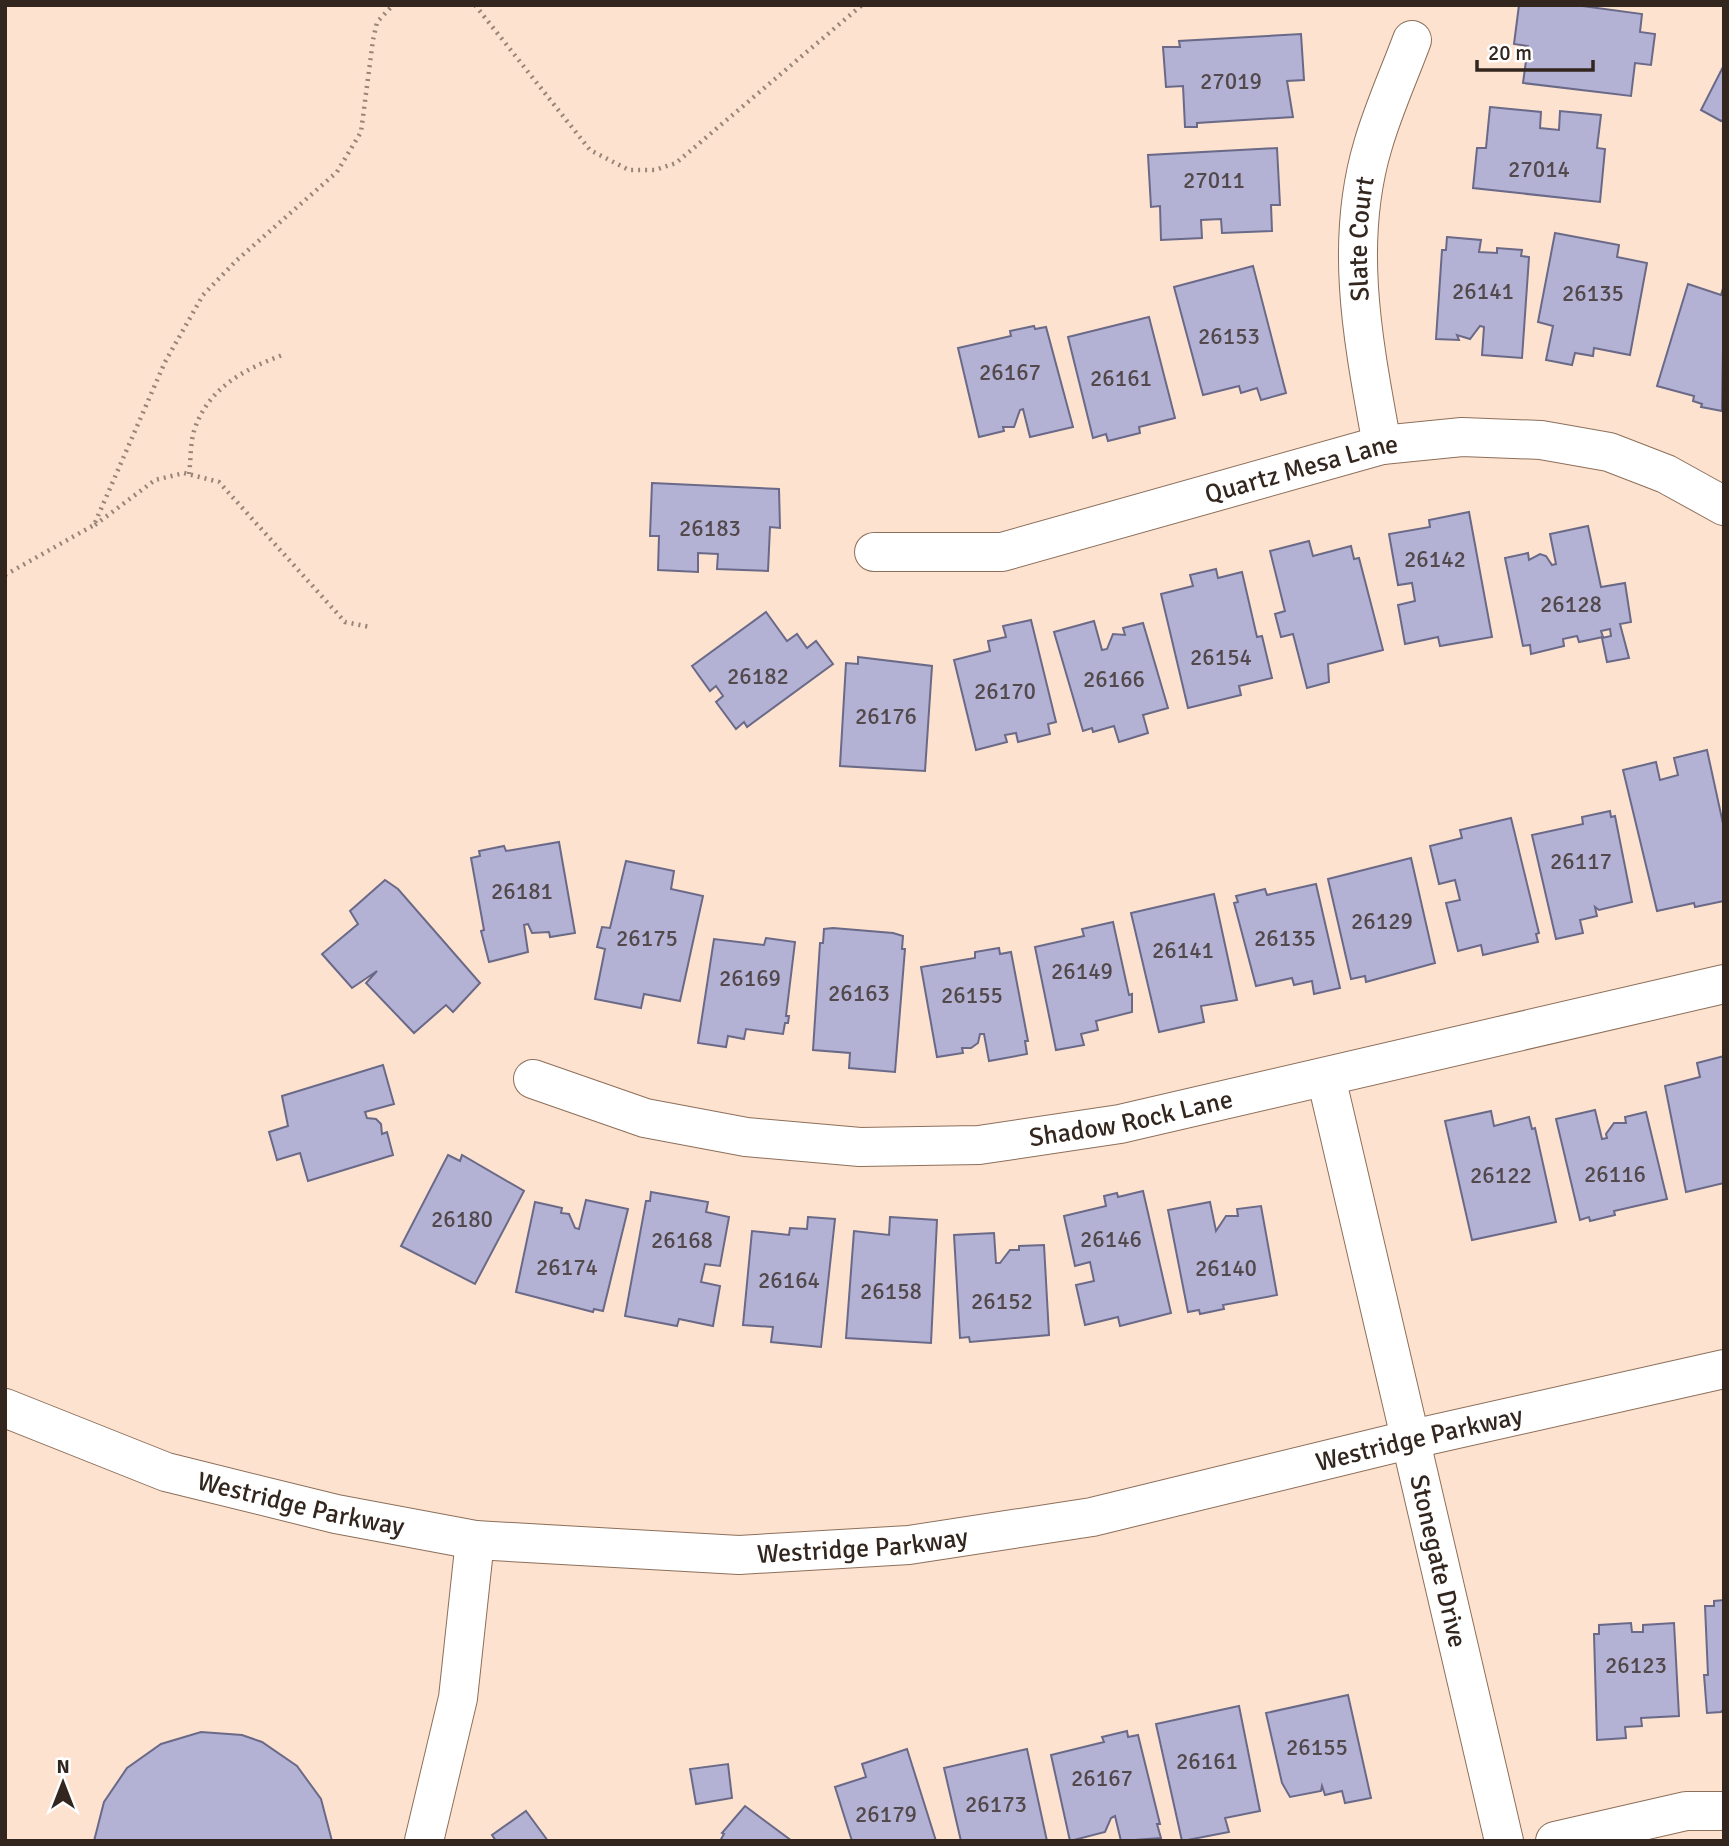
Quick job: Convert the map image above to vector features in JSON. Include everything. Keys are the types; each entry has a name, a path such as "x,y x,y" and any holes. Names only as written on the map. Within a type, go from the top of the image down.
{"street":[{"name":"Slate Court","path":"1382,445 1362,337 1356,268 1359,211 1372,146 1412,40"},
{"name":"Quartz Mesa Lane","path":"874,552 1002,552 1382,445 1462,437 1541,440 1609,452 1666,474 1724,506"},
{"name":"Shadow Rock Lane","path":"533,1079 645,1118 746,1137 860,1147 979,1145 1120,1124 1724,984"},
{"name":"Stonegate Drive","path":"1326,1077 1408,1440 1504,1841"},
{"name":"Westridge Parkway","path":"5,1408 166,1472 336,1514 475,1540 739,1555 909,1545 1092,1517 1408,1440 1724,1370"},
{"path":"424,1841 458,1698 475,1540"},
{"path":"1555,1841 1686,1811 1724,1811"}],"path":[{"path":"94,525 165,362 203,295 237,260 337,172 352,151 361,132 377,22 393,5"},
{"path":"475,5 590,150 629,170 655,170 676,163 862,5"},
{"path":"189,474 194,431 214,395 245,369 285,354"},
{"path":"5,575 94,525 155,480 184,472 219,482 345,622 370,627"}],"building":[{"path":"1519,5 1575,5 1642,14 1640,32 1655,34 1651,65 1635,63 1631,96 1523,83 1528,46 1514,44"},
{"path":"1301,34 1304,80 1287,81 1293,117 1197,123 1197,127 1185,127 1183,86 1166,87 1163,47 1180,47 1179,41"},
{"path":"1724,65 1724,119 1721,121 1701,110"},
{"path":"1490,107 1541,112 1540,128 1559,130 1560,111 1601,115 1597,148 1605,149 1600,202 1473,188 1477,148 1486,148"},
{"path":"1277,148 1280,205 1271,205 1272,231 1222,233 1221,219 1201,220 1202,238 1161,240 1160,206 1151,207 1148,155"},
{"path":"1555,233 1619,245 1617,257 1647,263 1630,355 1594,348 1593,356 1575,353 1572,365 1546,360 1553,326 1538,322"},
{"path":"1447,237 1481,240 1479,252 1497,253 1497,248 1522,250 1521,256 1529,257 1522,358 1482,355 1484,327 1480,326 1470,339 1457,335 1459,340 1436,339 1442,250 1446,250"},
{"path":"1253,266 1286,393 1261,400 1257,388 1241,393 1239,386 1203,395 1174,287"},
{"path":"1688,284 1721,295 1724,285 1722,411 1701,407 1702,404 1693,401 1694,396 1657,386"},
{"path":"1149,317 1175,418 1139,427 1140,433 1108,441 1106,434 1093,438 1068,337"},
{"path":"1034,326 1035,329 1046,327 1073,427 1030,437 1023,409 1020,410 1014,427 1003,427 1004,431 979,437 958,348 1011,336 1010,331"},
{"path":"652,483 779,489 780,528 770,527 768,571 717,569 718,554 698,553 698,572 658,570 659,536 650,536"},
{"path":"1469,512 1492,637 1440,646 1438,637 1405,644 1398,605 1415,601 1412,583 1398,585 1389,534 1430,527 1429,520"},
{"path":"1588,526 1601,587 1625,583 1631,622 1620,624 1629,658 1607,662 1602,638 1611,636 1610,629 1601,631 1603,637 1579,642 1577,636 1563,639 1564,646 1531,654 1530,645 1523,646 1505,558 1528,553 1529,560 1540,554 1546,556 1552,565 1556,564 1550,534"},
{"path":"1309,541 1313,556 1351,546 1354,559 1359,558 1383,650 1328,664 1329,682 1307,688 1293,634 1281,637 1275,614 1285,611 1270,551"},
{"path":"1216,569 1218,578 1242,572 1257,637 1262,636 1272,678 1239,686 1241,695 1188,708 1161,594 1193,586 1190,575"},
{"path":"766,612 787,641 797,634 807,648 816,641 833,664 747,727 744,722 736,729 716,702 723,696 716,686 710,691 692,666"},
{"path":"1031,620 1056,722 1048,724 1050,734 1018,742 1016,733 1005,735 1007,742 976,750 954,660 990,651 988,641 1006,637 1003,626"},
{"path":"1094,621 1102,650 1107,649 1113,634 1125,635 1123,628 1143,623 1168,708 1143,715 1148,733 1119,742 1114,726 1093,732 1092,728 1083,731 1054,632"},
{"path":"858,657 932,666 925,771 840,766 846,663 858,664"},
{"path":"1707,750 1724,828 1724,901 1695,907 1694,903 1657,911 1623,770 1656,762 1660,780 1678,775 1674,758"},
{"path":"1610,811 1611,817 1615,816 1632,902 1599,910 1595,907 1597,916 1580,920 1583,933 1556,939 1532,835 1583,824 1582,817"},
{"path":"1511,818 1539,933 1536,934 1538,942 1483,955 1481,945 1458,951 1446,903 1460,900 1455,880 1439,884 1430,846 1462,838 1460,830"},
{"path":"559,842 575,933 550,937 549,932 532,933 528,924 524,925 528,952 489,962 481,931 484,930 471,858 480,856 479,851 504,846 506,851"},
{"path":"1411,858 1435,963 1366,982 1365,976 1351,979 1328,879"},
{"path":"626,861 674,871 671,889 703,896 680,1001 644,994 641,1008 595,999 605,949 597,947 602,927 610,928"},
{"path":"385,880 398,889 480,983 453,1012 446,1005 414,1033 366,983 377,971 352,988 322,954 358,924 350,911"},
{"path":"1316,884 1340,988 1314,994 1312,981 1294,985 1292,978 1256,986 1234,903 1238,902 1236,896 1265,889 1267,895"},
{"path":"1214,894 1237,1000 1201,1006 1204,1022 1159,1032 1131,913"},
{"path":"1113,922 1129,995 1132,994 1132,1012 1096,1021 1098,1030 1081,1034 1084,1045 1056,1050 1035,947 1084,936 1082,929"},
{"path":"824,929 903,936 902,949 905,949 895,1072 849,1068 850,1053 813,1050 820,943 823,943"},
{"path":"766,938 795,942 786,1016 789,1016 783,1034 746,1029 744,1039 728,1036 726,1047 698,1043 714,939 764,945"},
{"path":"999,948 1000,954 1011,952 1028,1041 1025,1041 1027,1054 989,1061 984,1034 980,1034 978,1043 971,1048 962,1048 963,1053 937,1057 921,967 975,958 975,952"},
{"path":"1724,1056 1724,1183 1686,1192 1665,1086 1700,1077 1697,1063"},
{"path":"383,1065 394,1104 365,1112 367,1118 376,1119 381,1124 382,1134 387,1132 393,1155 308,1181 300,1153 277,1160 269,1132 288,1126 282,1096"},
{"path":"1595,1110 1602,1139 1607,1138 1606,1134 1614,1123 1626,1123 1625,1117 1646,1112 1667,1199 1614,1211 1615,1215 1590,1221 1589,1217 1580,1220 1556,1119"},
{"path":"1491,1111 1494,1126 1529,1117 1532,1129 1535,1128 1556,1222 1472,1240 1445,1121"},
{"path":"448,1155 460,1161 462,1155 524,1191 475,1284 401,1246"},
{"path":"1143,1191 1171,1313 1120,1326 1118,1317 1085,1325 1076,1285 1094,1281 1090,1262 1075,1266 1064,1216 1106,1206 1104,1196 1117,1193 1118,1197"},
{"path":"651,1192 708,1202 706,1212 729,1217 720,1266 705,1264 701,1282 720,1286 713,1326 679,1319 677,1326 625,1316 646,1201 650,1201"},
{"path":"586,1200 628,1209 603,1311 594,1309 593,1312 516,1292 535,1202 562,1208 561,1213 569,1214 575,1228 579,1229"},
{"path":"1210,1202 1216,1231 1226,1216 1238,1216 1237,1209 1261,1206 1277,1295 1223,1305 1224,1309 1200,1314 1199,1310 1188,1312 1168,1210"},
{"path":"808,1217 835,1219 821,1347 771,1342 773,1327 743,1325 752,1231 789,1235 790,1228 807,1229"},
{"path":"890,1217 937,1220 931,1343 846,1338 854,1231 889,1235"},
{"path":"994,1233 996,1263 1000,1263 1010,1250 1019,1250 1019,1246 1044,1245 1049,1335 970,1342 969,1337 960,1338 954,1235"},
{"path":"1724,1600 1724,1709 1721,1712 1707,1713 1704,1675 1708,1675 1705,1606 1714,1606 1714,1601"},
{"path":"1631,1623 1632,1632 1643,1632 1643,1625 1674,1623 1679,1716 1641,1718 1642,1726 1625,1727 1626,1738 1597,1740 1594,1634 1599,1634 1599,1625"},
{"path":"1348,1695 1371,1798 1345,1803 1342,1791 1325,1795 1322,1786 1321,1791 1290,1797 1282,1783 1266,1713"},
{"path":"1239,1706 1260,1811 1225,1818 1229,1832 1182,1841 1156,1724"},
{"path":"1127,1731 1128,1737 1138,1735 1161,1838 1121,1841 1115,1816 1111,1818 1105,1832 1070,1841 1051,1755 1104,1742 1102,1737"},
{"path":"201,1732 242,1735 262,1742 297,1766 321,1799 332,1841 94,1841 104,1802 127,1768 161,1744"},
{"path":"907,1749 936,1841 852,1841 835,1787 866,1777 862,1764"},
{"path":"1027,1749 1047,1841 961,1841 944,1768"},
{"path":"728,1764 732,1798 696,1804 690,1769"},
{"path":"745,1806 792,1841 720,1841 724,1834 722,1833"},
{"path":"526,1811 548,1841 496,1841 492,1835"}]}
